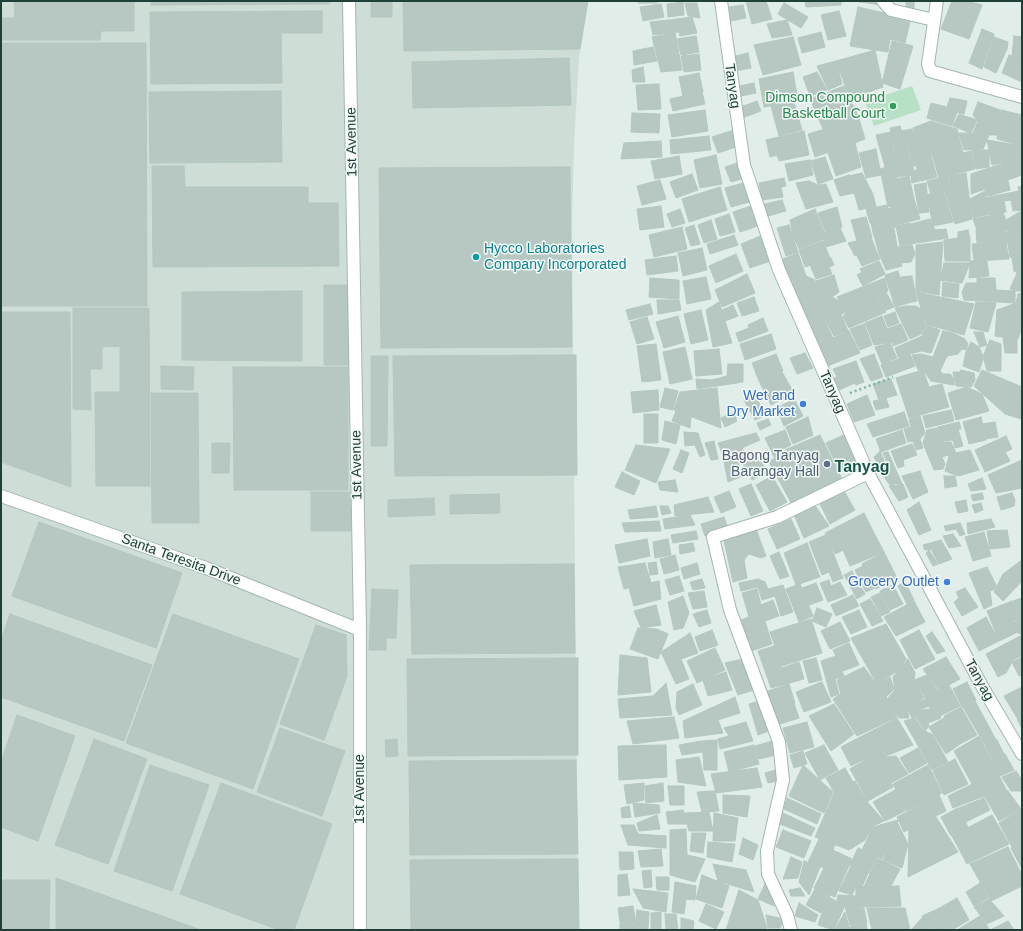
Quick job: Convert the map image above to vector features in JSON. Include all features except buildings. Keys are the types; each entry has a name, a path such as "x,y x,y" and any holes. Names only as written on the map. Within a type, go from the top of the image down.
{"street":[{"name":"1st Avenue","path":"349,1 360,630 360,930"},
{"name":"Tanyag","path":"721,1 744,165 780,270 834,398 868,473 983,688 1022,754"},
{"path":"883,1 891,10 934,20"},
{"path":"937,1 928,64 930,71 1022,97"},
{"path":"791,930 787,916 768,874 767,851 783,780 779,742 730,610 713,537 777,517 868,473"},
{"name":"Santa Teresita Drive","path":"1,496 206,568 360,630"}],"path":[{"path":"834,398 893,377"}],"shaded area":[{"path":"1,1 588,1 579,58 574,145 572,231 578,930 1,930"}],"green space":[{"name":"Dimson Compound Basketball Court","path":"912,86 921,110 874,126 865,102"}],"place":[{"name":"Dimson Compound Basketball Court","path":"893,106"},
{"name":"Hycco Laboratories Company Incorporated","path":"476,257"},
{"name":"Wet and Dry Market","path":"803,404"},
{"name":"Bagong Tanyag Barangay Hall","path":"827,464"},
{"name":"Grocery Outlet","path":"947,582"}],"district":[{"name":"Tanyag","path":"862,468"}]}
